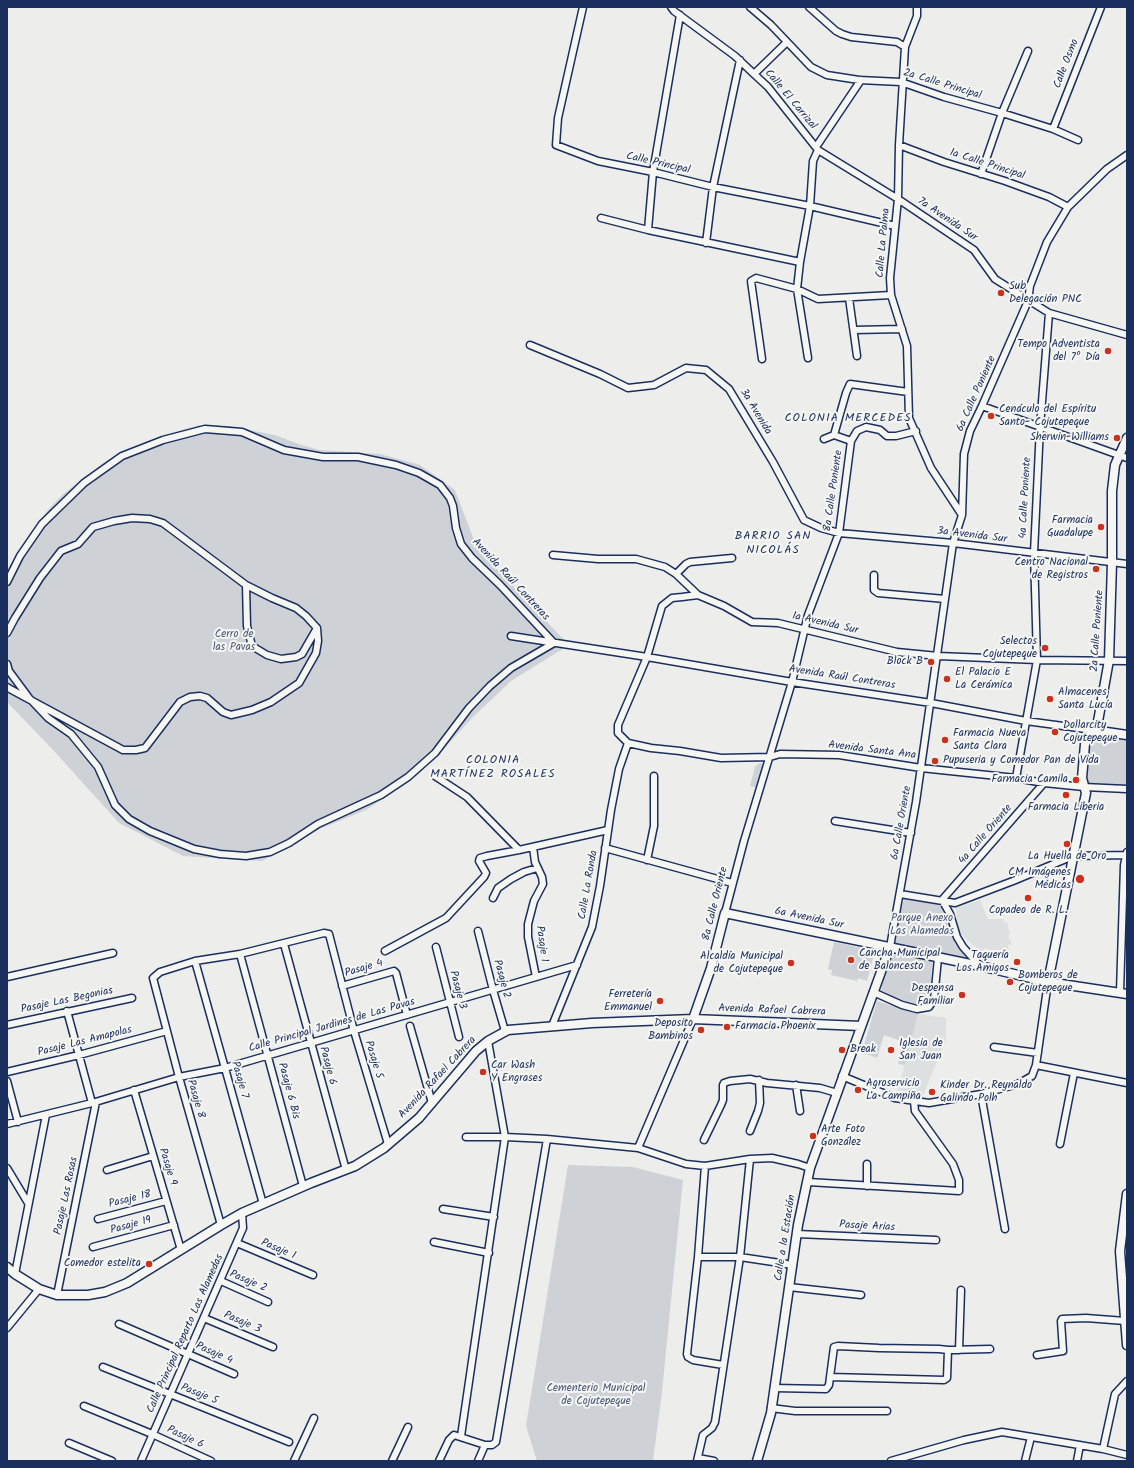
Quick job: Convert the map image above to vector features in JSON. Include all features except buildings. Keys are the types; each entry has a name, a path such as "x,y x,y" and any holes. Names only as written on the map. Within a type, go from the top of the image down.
{"street":[{"name":"Calle Principal","path":"583,7 558,118 556,145 598,161 653,172 713,187 810,206 895,226"},
{"name":"2a Calle Principal","path":"750,7 771,25 812,67 827,75 861,80 901,82 944,97 1053,129 1078,140"},
{"path":"809,7 836,31 842,34 897,42 905,47"},
{"name":"Calle La Palma","path":"918,7 917,16 905,47 901,82 898,145 898,199 890,278 891,295 907,346 910,418 931,468 962,516"},
{"name":"Calle Osmo","path":"1053,129 1101,7"},
{"path":"648,230 653,172 675,10"},
{"name":"Calle El Carrizal","path":"675,10 740,60 768,87 817,149 898,199"},
{"path":"754,74 786,42"},
{"path":"982,174 1002,113 1028,51"},
{"path":"706,243 713,187 740,60"},
{"path":"808,358 797,289 800,262 810,206 813,161 817,149 861,80"},
{"name":"1a Calle Principal","path":"898,145 1049,197 1068,207"},
{"name":"6a Calle Poniente","path":"931,703 953,543 962,516 964,454 970,431 1028,300 1030,286 1047,242 1068,207 1107,170 1127,155"},
{"name":"7a Avenida Sur","path":"898,199 974,250 995,279 1049,313 1127,335"},
{"path":"601,218 706,243 800,262"},
{"path":"762,360 751,281 756,278 797,289 818,299 891,295"},
{"path":"849,298 857,356"},
{"name":"4a Calle Poniente","path":"1016,778 1037,660 1034,553 1040,427 1049,313"},
{"path":"854,330 902,329"},
{"name":"3a Avenida","path":"530,345 600,374 628,388 654,385 686,368 706,370 729,389 773,462 804,520 821,528 839,533"},
{"path":"824,439 825,440 834,434 850,384 908,392"},
{"path":"982,406 1123,457"},
{"name":"8a Calle Poniente","path":"792,682 808,615 839,533 851,441 858,431 866,427 880,430 887,436 896,436 916,431"},
{"name":"Avenida Raúl Contreras","path":"7,582 20,556 42,524 84,483 122,456 163,440 204,429 242,432 284,450 323,457 358,457 379,460 419,473 440,485 450,498 453,506 456,528 461,544 472,558 500,585 554,643"},
{"path":"834,434 851,441"},
{"name":"2a Calle Poniente","path":"1048,982 1086,793 1082,778 1085,744 1088,737 1097,727 1109,660 1113,474 1123,457 1127,438"},
{"path":"7,634 15,618 40,578 61,551 78,544 93,527 114,521 144,518 163,523 246,585 296,608 317,628 318,641 316,653 299,684 271,702 252,710 231,715 223,712 208,698 200,696 190,697 180,702 145,748 136,750 122,750 7,686"},
{"name":"3a Avenida Sur","path":"839,533 953,543 1127,564"},
{"name":"1a Avenida Sur","path":"553,555 598,559 636,559 665,567 676,574 698,594 724,606 752,622 778,623 897,652 938,656 1037,660 1127,661"},
{"path":"676,574 690,562 732,558"},
{"path":"874,575 873,588 875,592 878,593 946,598"},
{"path":"246,585 247,626 252,646 267,655 281,659 296,657 302,654 317,628"},
{"path":"647,657 662,606 672,598 698,594"},
{"name":"Avenida Raúl Contreras","path":"511,636 931,703 1026,721 1127,735"},
{"path":"7,664 9,671 29,698 48,718 71,734 98,767 115,805 129,819 150,831 194,849 220,854 246,856 270,852 318,824 381,795 408,777 434,753 469,708 490,686 511,668 554,643"},
{"name":"Avenida Santa Ana","path":"647,657 618,725 618,733 628,742 651,748 721,758 770,756 780,754 839,755 921,768 1016,778 1044,783 1127,789"},
{"name":"8a Calle Oriente","path":"638,1148 693,1019 711,968 732,883 792,682"},
{"name":"6a Calle Oriente","path":"890,947 911,833 931,703"},
{"name":"Calle La Ronda","path":"552,1026 566,988 592,927 619,769 628,742"},
{"path":"435,776 467,796 518,850"},
{"path":"647,860 654,826 654,776"},
{"name":"4a Calle Oriente","path":"942,900 1044,783"},
{"path":"835,821 911,833"},
{"path":"385,951 446,918 484,878 486,873 479,861 480,858 608,830"},
{"name":"Pasaje 1","path":"533,847 537,868 542,877 543,884 534,901 528,924 528,937 536,977"},
{"path":"605,848 732,883"},
{"path":"900,894 942,900 951,903 959,902 1073,856 1127,854 1124,865 1123,993"},
{"path":"493,898 498,888 511,879 524,872 537,868"},
{"path":"942,900 950,914 957,937 963,947 980,966"},
{"name":"6a Avenida Sur","path":"725,913 980,966 1048,982 1123,993"},
{"name":"Pasaje 2","path":"478,931 505,1031"},
{"name":"Pasaje 5","path":"284,944 324,933 329,934 354,1031 388,1144"},
{"path":"195,961 240,954 284,944"},
{"name":"Pasaje 6","path":"284,944 346,1170"},
{"name":"Pasaje 3","path":"436,947 459,1037"},
{"name":"Calle a la Estación","path":"757,1461 771,1408 797,1234 804,1192 808,1182 810,1168 842,1076 850,1060 890,947"},
{"path":"7,977 113,953"},
{"name":"Pasaje 6 Bis","path":"240,954 303,1186"},
{"path":"873,992 902,1005 917,1008 929,1007 934,999 938,958"},
{"name":"Pasaje 8","path":"195,961 160,972 153,978 178,1077 220,1225"},
{"name":"Pasaje 7","path":"195,961 263,1204"},
{"name":"Calle Principal Jardines de Las Pavas","path":"7,1124 94,1102 178,1077 225,1068 311,1044 577,964"},
{"name":"Pasaje 4","path":"342,986 394,971 396,973 407,1015"},
{"path":"842,1076 895,1098 929,1103 981,1094 1018,1084 1032,1076 1036,1065 1048,982"},
{"name":"Pasaje Las Begonias","path":"7,1025 132,998"},
{"path":"67,1011 94,1102"},
{"name":"Avenida Rafael Cabrera","path":"7,1267 15,1274 39,1289 57,1295 88,1295 116,1288 137,1278 220,1225 242,1213 303,1186 355,1166 388,1144 419,1118 476,1051 488,1041 508,1030 592,1023 693,1019 861,1026"},
{"path":"410,1026 432,1103"},
{"name":"Pasaje Las Amapolas","path":"7,1072 79,1055 167,1031"},
{"path":"461,1436 505,1137 488,1041"},
{"path":"994,1047 1038,1053"},
{"path":"1036,1065 1127,1083"},
{"path":"1060,1144 1074,1073"},
{"path":"704,1140 723,1100 724,1083 750,1079 767,1083 820,1088 837,1093"},
{"path":"750,1131 760,1103 759,1080"},
{"path":"7,1081 18,1122"},
{"path":"796,1085 800,1111"},
{"name":"Pasaje 9","path":"134,1090 181,1250"},
{"path":"981,1094 1005,1229"},
{"path":"808,1182 959,1191 959,1180 953,1164 918,1116 914,1101"},
{"name":"Pasaje Las Rosas","path":"57,1295 94,1102"},
{"path":"15,1274 46,1115"},
{"path":"466,1137 505,1137 638,1148 686,1164 705,1166 750,1159 772,1158 810,1168"},
{"path":"439,1461 451,1436 454,1435 485,1445 492,1445 496,1442 547,1140"},
{"path":"107,1170 153,1156"},
{"path":"714,1461 697,1459 703,1435 714,1425 740,1257 750,1159"},
{"path":"867,1164 867,1186"},
{"path":"705,1166 698,1256 687,1354 688,1357 693,1360 723,1365"},
{"path":"7,1168 28,1204"},
{"path":"1127,1194 1120,1251 1127,1346"},
{"name":"Pasaje 18","path":"98,1218 166,1201"},
{"path":"443,1208 494,1217"},
{"name":"Calle Principal Reparto Las Alamedas","path":"141,1461 243,1228 242,1213"},
{"name":"Pasaje 19","path":"93,1247 174,1225"},
{"name":"Pasaje Arias","path":"797,1234 936,1240"},
{"path":"434,1242 488,1253"},
{"name":"Pasaje 1","path":"236,1244 313,1275"},
{"path":"698,1256 740,1257 793,1264"},
{"name":"Pasaje 2","path":"221,1281 268,1302"},
{"path":"789,1287 861,1295"},
{"path":"7,1328 39,1289"},
{"path":"959,1350 961,1290"},
{"name":"Pasaje 3","path":"204,1318 273,1347"},
{"path":"1037,1355 1063,1351 1062,1319 1086,1318 1125,1321"},
{"name":"Pasaje 4","path":"119,1324 234,1374"},
{"path":"774,1388 826,1389 829,1385 834,1347 838,1346 948,1350 990,1349"},
{"path":"830,1377 944,1380 947,1378 948,1350"},
{"name":"Pasaje 5","path":"102,1366 289,1442"},
{"path":"1103,1449 1115,1394 1127,1381"},
{"name":"Pasaje 6","path":"84,1406 152,1434 211,1461"},
{"path":"771,1408 795,1411 887,1411"},
{"path":"294,1461 314,1418"},
{"path":"392,1461 408,1427"},
{"path":"891,1461 964,1440 1002,1432 1103,1449 1127,1455"},
{"path":"1025,1461 1031,1437"},
{"path":"69,1443 112,1461"},
{"path":"478,1461 485,1445"},
{"path":"1078,1461 1080,1445"}],"shaded area":[{"path":"980,900 988,919 1003,919 1004,922 1007,922 1010,934 1008,936 1012,944 1008,945 1009,953 1006,953 1005,955 988,952 989,949 986,948 979,953 973,950 977,948 958,932 956,908"},
{"path":"918,1014 946,1018 946,1041 922,1098 897,1093"}],"green space":[{"name":"Cerro de las Pavas","path":"199,425 229,426 275,435 319,450 380,454 420,465 455,490 477,548 569,645 511,681 473,717 443,750 415,777 366,810 322,828 262,861 183,856 119,823 54,751 7,702 7,570 47,511 62,495 103,463 115,456 161,436"},
{"path":"1099,737 1127,740 1127,786 1086,784 1084,771 1090,739"},
{"path":"761,763 763,765 763,769 758,788 750,786 755,767"},
{"name":"Parque Anexo Las Alamedas","path":"910,895 931,898 945,910 955,938 966,958 947,956 897,945 895,936 901,904"},
{"name":"Cancha Municipal de Baloncesto","path":"834,942 875,951 867,981 858,978 857,981 831,975 832,970 828,969"},
{"path":"899,953 932,961 930,999 927,1003 913,1004 893,997 881,990 889,956"},
{"path":"877,1001 918,1014 905,1065 898,1064 904,1042 884,1035 877,1058 862,1052"},
{"name":"Cementerio Municipal de Cojutepeque","path":"568,1165 633,1167 683,1180 662,1392 653,1461 537,1461 526,1426"}],"place":[{"name":"Sub Delegación PNC","path":"1001,293"},
{"name":"Tempo Adventista del 7º Día","path":"1108,351"},
{"name":"Cenáculo del Espíritu Santo- Cojutepeque","path":"991,416"},
{"name":"Sherwin-Williams","path":"1117,438"},
{"name":"Farmacia Guadalupe","path":"1101,527"},
{"name":"Centro Nacional de Registros","path":"1096,569"},
{"name":"Selectos Cojutepeque","path":"1045,648"},
{"name":"Block B","path":"931,662"},
{"name":"El Palacio E La Cerámica","path":"947,679"},
{"name":"Almacenes Santa Lucía","path":"1050,699"},
{"name":"Dollarcity Cojutepeque","path":"1055,732"},
{"name":"Farmacia Nueva Santa Clara","path":"945,740"},
{"name":"Pupuseria y Comedor Pan de Vida","path":"935,761"},
{"name":"Farmacia Camila","path":"1076,780"},
{"name":"Farmacia Liberia","path":"1066,795"},
{"name":"La Huella de Oro","path":"1067,844"},
{"name":"CM Imágenes Médicas","path":"1080,879"},
{"name":"Copadeo de R. L.","path":"1028,898"},
{"name":"Cancha Municipal de Baloncesto","path":"851,960"},
{"name":"Taquería Los Amigos","path":"1017,962"},
{"name":"Alcaldía Municipal de Cojutepeque","path":"791,963"},
{"name":"Bomberos de Cojutepeque","path":"1010,982"},
{"name":"Despensa Familiar","path":"962,995"},
{"name":"Ferretería Emmanuel","path":"660,1001"},
{"name":"Farmacia Phoenix","path":"727,1027"},
{"name":"Deposito Bambinos","path":"701,1030"},
{"name":"Break","path":"842,1050"},
{"name":"Iglesia de San Juan","path":"891,1050"},
{"name":"Car Wash Y Engrases","path":"483,1072"},
{"name":"Agroservicio La Campiña","path":"858,1090"},
{"name":"Kinder Dr. Reynaldo Galindo Polh","path":"932,1092"},
{"name":"Arte Foto González","path":"813,1136"},
{"name":"Comedor estelita","path":"149,1264"}],"district":[{"name":"COLONIA MERCEDES","path":"848,419"},
{"name":"BARRIO SAN NICOLÁS","path":"773,544"},
{"name":"COLONIA MARTÍNEZ ROSALES","path":"493,768"}]}
